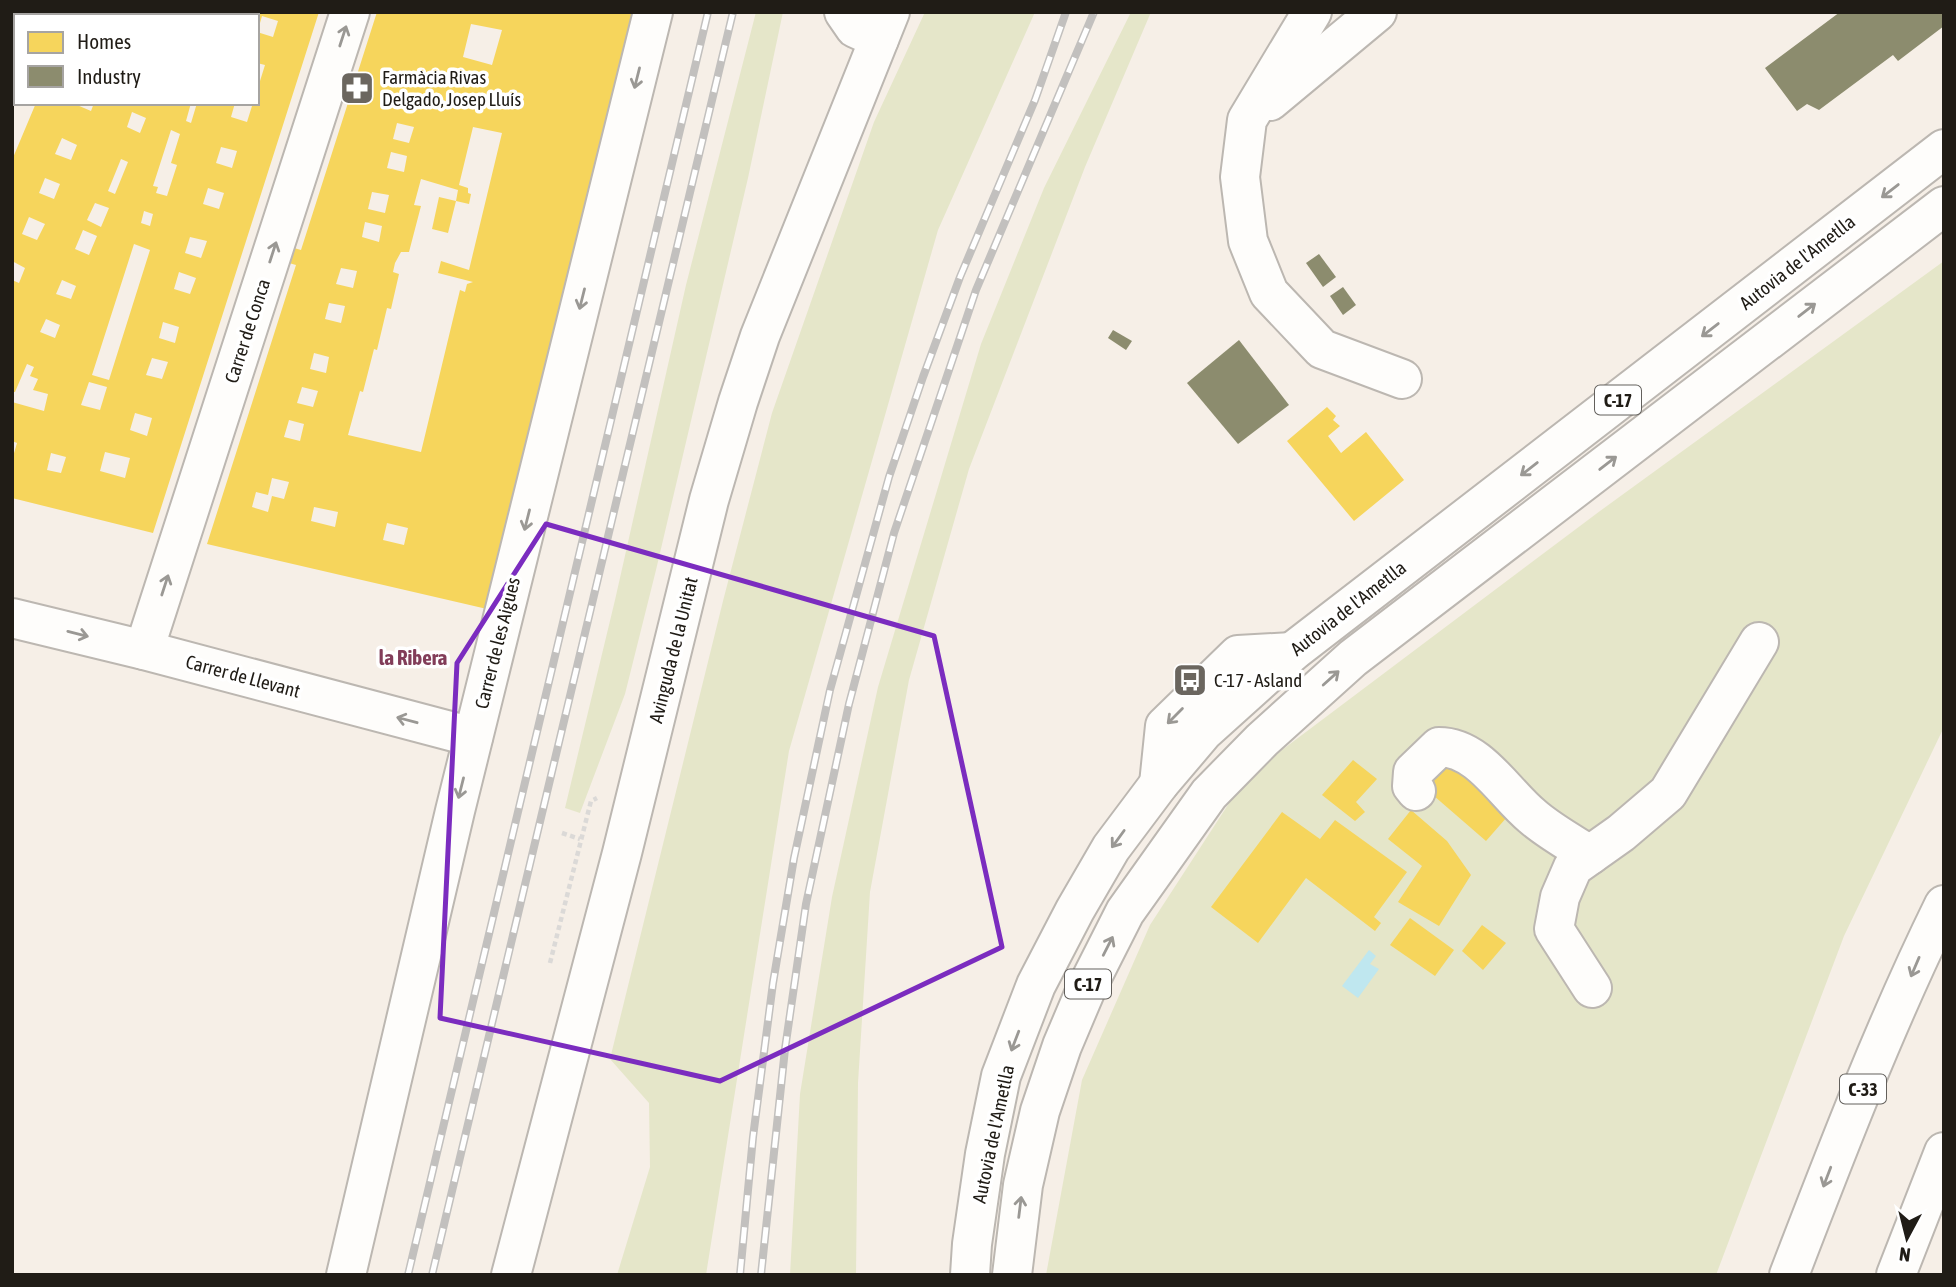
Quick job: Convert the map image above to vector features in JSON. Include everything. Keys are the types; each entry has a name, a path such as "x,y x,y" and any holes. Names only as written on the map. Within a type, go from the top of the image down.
{"main road":[{"name":"Carrer de Conca","path":"144,650 350,12"},
{"name":"Carrer de les Aigues","path":"346,1275 473,737 653,12"},
{"name":"Avinguda de la Unitat","path":"511,1275 622,853 709,500 738,402 760,336 885,26 855,29 845,12"},
{"path":"1312,12 1247,120 1240,177 1248,241 1269,293 1322,349 1402,379"},
{"path":"1247,120 1377,12"},
{"name":"Autovia de l'Ametlla","path":"970,1275 985,1154 1001,1076 1031,998 1075,910 1105,859 1159,785 1204,731 1292,652 1944,149"},
{"name":"Autovia de l'Ametlla","path":"1012,1275 1023,1185 1040,1111 1062,1046 1087,987 1125,912 1209,794 1262,740 1353,658 1944,206"},
{"path":"1891,245 1944,231"},
{"name":"Carrer de Llevant","path":"12,618 473,737"},
{"path":"1592,988 1554,929 1560,897 1573,867 1621,833 1668,793 1759,642"},
{"path":"1416,791 1412,781 1413,772 1439,747 1452,747 1471,756 1532,817 1590,855"},
{"name":"C-33","path":"1789,1275 1839,1145 1924,944 1944,905"},
{"path":"1896,1275 1944,1152"}],"path":[{"path":"550,965 591,800"},
{"path":"562,833 580,839"}],"highlighted area":[{"path":"546,524 934,636 1002,947 720,1081 440,1018 457,663"}],"green space":[{"path":"756,12 783,12 748,178 625,694 580,813 565,808 686,285"},
{"path":"925,12 1035,12 938,230 789,751 706,1275 617,1275 650,1167 649,1103 610,1059 772,413 874,122"},
{"path":"1131,12 1151,12 1085,167 969,469 909,680 870,892 858,1083 856,1275 790,1275 800,1094 832,897 878,687 981,344 1044,188"},
{"path":"1944,261 1944,727 1844,936 1716,1275 1046,1275 1082,1080 1150,925 1246,777 1600,511"}],"water":[{"path":"1369,950 1376,956 1370,964 1379,969 1358,998 1342,986"}],"building: Homes":[{"path":"74,12 116,12 116,14"},
{"path":"133,12 181,12 180,14"},
{"path":"319,12 153,533 12,498 12,460 17,443 12,441 12,402 44,411 48,394 33,390 38,379 30,376 34,367 27,364 15,392 12,392 12,280 19,283 25,268 12,261 12,160 35,105 77,105 91,111 93,105 190,105 186,121 191,123 196,105 234,105 231,117 247,122 250,105 259,105 259,81 265,65 259,64 259,33 273,37 278,21 262,16 259,26 259,14 190,14","holes":["132,112 146,118 140,133 127,127","171,130 180,134 171,163 177,165 167,196 156,193 158,187 153,186","62,138 77,145 71,160 55,154","221,147 237,151 232,168 216,163","121,159 128,162 115,194 108,191","45,178 60,184 54,199 39,193","208,188 224,193 219,209 203,204","95,203 109,208 101,227 87,220","144,211 153,214 150,226 141,223","29,217 45,224 37,240 22,234","83,230 97,236 89,255 75,249","190,237 207,241 201,258 185,253","134,244 150,250 109,380 92,375","179,272 196,278 190,294 174,289","62,280 76,286 71,299 56,294","46,319 60,325 55,338 40,332","163,322 179,327 175,343 159,338","152,358 168,362 162,379 146,375","89,382 107,387 100,410 81,405","135,413 152,418 147,436 130,430","105,452 130,458 125,478 100,471","51,453 66,457 61,473 47,470"]},
{"path":"377,12 632,12 487,609 207,544 296,265 289,263 294,248 301,250","holes":["471,24 502,30 492,65 463,57","397,123 414,127 409,143 393,139","473,127 502,133 469,270 441,261 438,273 473,282 467,284 465,292 460,290 421,452 348,435 374,349 377,350 387,308 391,309 399,274 393,272 395,263 401,252 409,252 421,206 414,205 421,179 458,190 456,201 469,204 471,194 468,193 468,188 459,185","391,152 407,156 404,172 387,168","372,192 389,195 385,213 368,209","365,222 382,226 379,242 362,237","341,268 357,271 353,288 336,284","329,303 345,306 341,323 325,319","314,353 329,357 326,373 310,369","302,387 318,391 313,407 297,403","289,420 304,424 300,441 284,437","272,478 289,482 284,499 272,496 268,512 252,507 256,492 268,495","314,507 338,512 335,527 311,521","387,523 408,528 404,545 383,540"]},
{"path":"439,197 456,201 448,233 432,229"},
{"path":"1327,407 1336,416 1333,420 1340,426 1328,436 1341,453 1366,432 1404,480 1354,521 1287,441"},
{"path":"1353,760 1377,779 1356,802 1365,812 1355,821 1322,795"},
{"path":"1450,761 1507,817 1486,841 1426,789"},
{"path":"1411,810 1447,841 1471,875 1439,926 1398,902 1422,866 1388,839"},
{"path":"1282,812 1320,839 1335,820 1407,872 1374,917 1381,923 1375,931 1306,878 1258,943 1211,907"},
{"path":"1410,918 1454,950 1435,976 1390,945"},
{"path":"1482,925 1506,943 1483,970 1462,951"}],"building: Industry":[{"path":"1840,12 1944,12 1944,26 1898,61 1893,55 1819,110 1807,104 1797,111 1765,68"},
{"path":"1319,254 1336,277 1323,287 1306,263"},
{"path":"1343,287 1356,305 1343,315 1330,296"},
{"path":"1113,330 1132,341 1126,350 1108,338"},
{"path":"1239,340 1289,405 1238,444 1187,383"}],"railway":[{"path":"408,1275 708,12"},
{"path":"432,1275 733,12"},
{"path":"740,1275 753,1137 773,983 794,858 830,690 889,477 923,377 960,277 1035,100 1066,12"},
{"path":"761,1275 785,1049 806,904 849,704 894,533 976,290 1094,12"}],"place":[{"name":"Farmàcia Rivas Delgado, Josep Lluís","path":"357,88"},
{"name":"C-17 - Asland","path":"1190,680"}],"district":[{"name":"la Ribera","path":"413,657"}]}
